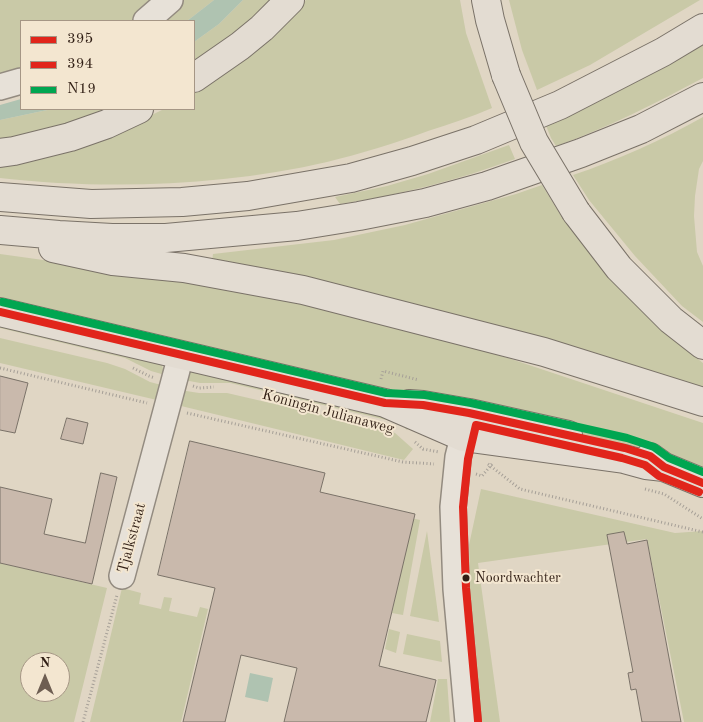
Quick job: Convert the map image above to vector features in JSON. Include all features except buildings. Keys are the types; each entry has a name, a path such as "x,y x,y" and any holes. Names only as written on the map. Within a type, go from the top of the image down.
{"main road":[{"path":"195,77 240,46 262,28 290,0"},
{"path":"486,0 506,75 534,142 576,212 619,268 671,320 703,344"},
{"path":"0,197 91,204 182,202 248,196 351,178 476,140 560,105 663,52 703,28"},
{"path":"0,230 112,238 166,238 296,226 359,216 425,203 487,186 598,146 641,128 703,98"},
{"path":"0,153 70,137 107,124 138,110"},
{"path":"0,237 113,261 184,268 303,290 544,352 703,402"},
{"name":"Koningin Julianaweg","path":"0,312 385,403 463,435 624,459 646,465 664,467 703,483"}],"street":[{"path":"147,20 170,0"},
{"path":"0,87 20,81"},
{"name":"Tjalkstraat","path":"122,576 181,355"},
{"path":"463,435 443,496 453,507 456,589 468,722"}],"path":[{"path":"133,367 149,376 174,383 199,388 217,387"},
{"path":"0,368 403,462 434,464"},
{"name":"Koningin Julianaweg","path":"412,439 423,449 463,435 490,464 520,489 703,532"},
{"name":"Tjalkstraat","path":"83,722 122,576"}],"shaded area":[{"path":"0,0 214,0 188,20 20,20 20,75 0,80"},
{"path":"214,0 243,0 219,24 195,41 195,20 188,20"},
{"path":"243,0 271,0 256,16 195,66 195,41 219,24"},
{"path":"306,0 460,0 466,33 492,108 378,148 327,162 247,176 206,181 122,185 40,182 0,178 0,164 125,128 162,110 195,110 195,91 220,75 293,14"},
{"path":"509,0 700,0 590,65 537,90 522,50"},
{"path":"703,35 703,78 631,115 556,146 545,123"},
{"path":"20,99 20,110 47,110 0,120 0,105"},
{"path":"47,110 112,110 69,126 0,142 0,120"},
{"path":"703,117 703,161 699,169 694,216 697,252 703,266 703,322 682,306 635,256 589,200 573,175 640,149"},
{"path":"509,145 515,159 472,174 407,191 340,204 335,197 387,186 428,174"},
{"path":"542,185 563,219 611,277 660,329 703,363 703,389 212,261 213,254 334,240 405,225"},
{"path":"0,254 180,279 336,308 508,358 703,423 703,471 669,456 0,300"},
{"path":"0,321 161,362 165,375 151,371 125,358 0,328"},
{"path":"0,338 125,369 150,382 165,386 161,401 0,363"},
{"path":"193,369 413,424 407,430 395,422 230,383 200,383 184,380"},
{"path":"180,390 199,393 227,393 387,430 395,433 413,449 404,460 177,405"},
{"path":"481,489 675,533 703,531 703,722 684,722 647,539 478,563 500,722 481,722 470,595 469,545"},
{"path":"411,518 420,520 403,615 392,613"},
{"path":"427,531 439,622 410,616"},
{"path":"0,563 107,588 74,722 0,722"},
{"path":"122,588 141,593 139,604 161,609 164,597 172,598 169,611 197,617 200,607 208,609 181,722 90,722"},
{"path":"389,629 400,632 396,653 385,649"},
{"path":"407,634 440,641 442,662 403,654"},
{"path":"250,673 273,678 268,702 245,697"},
{"path":"438,679 447,679 450,722 430,722"}],"transit line":[{"name":"N19","path":"2,302 386,393 425,395 471,403 627,438 654,447 669,458 703,472"},
{"name":"395","path":"0,312 385,403 423,405 469,413 625,448 650,456 664,467 703,483"},
{"name":"394","path":"478,721 466,588 463,507 468,459 476,425 622,458 645,465 659,476 699,492"}],"place":[{"name":"Noordwachter","path":"466,578"}]}
